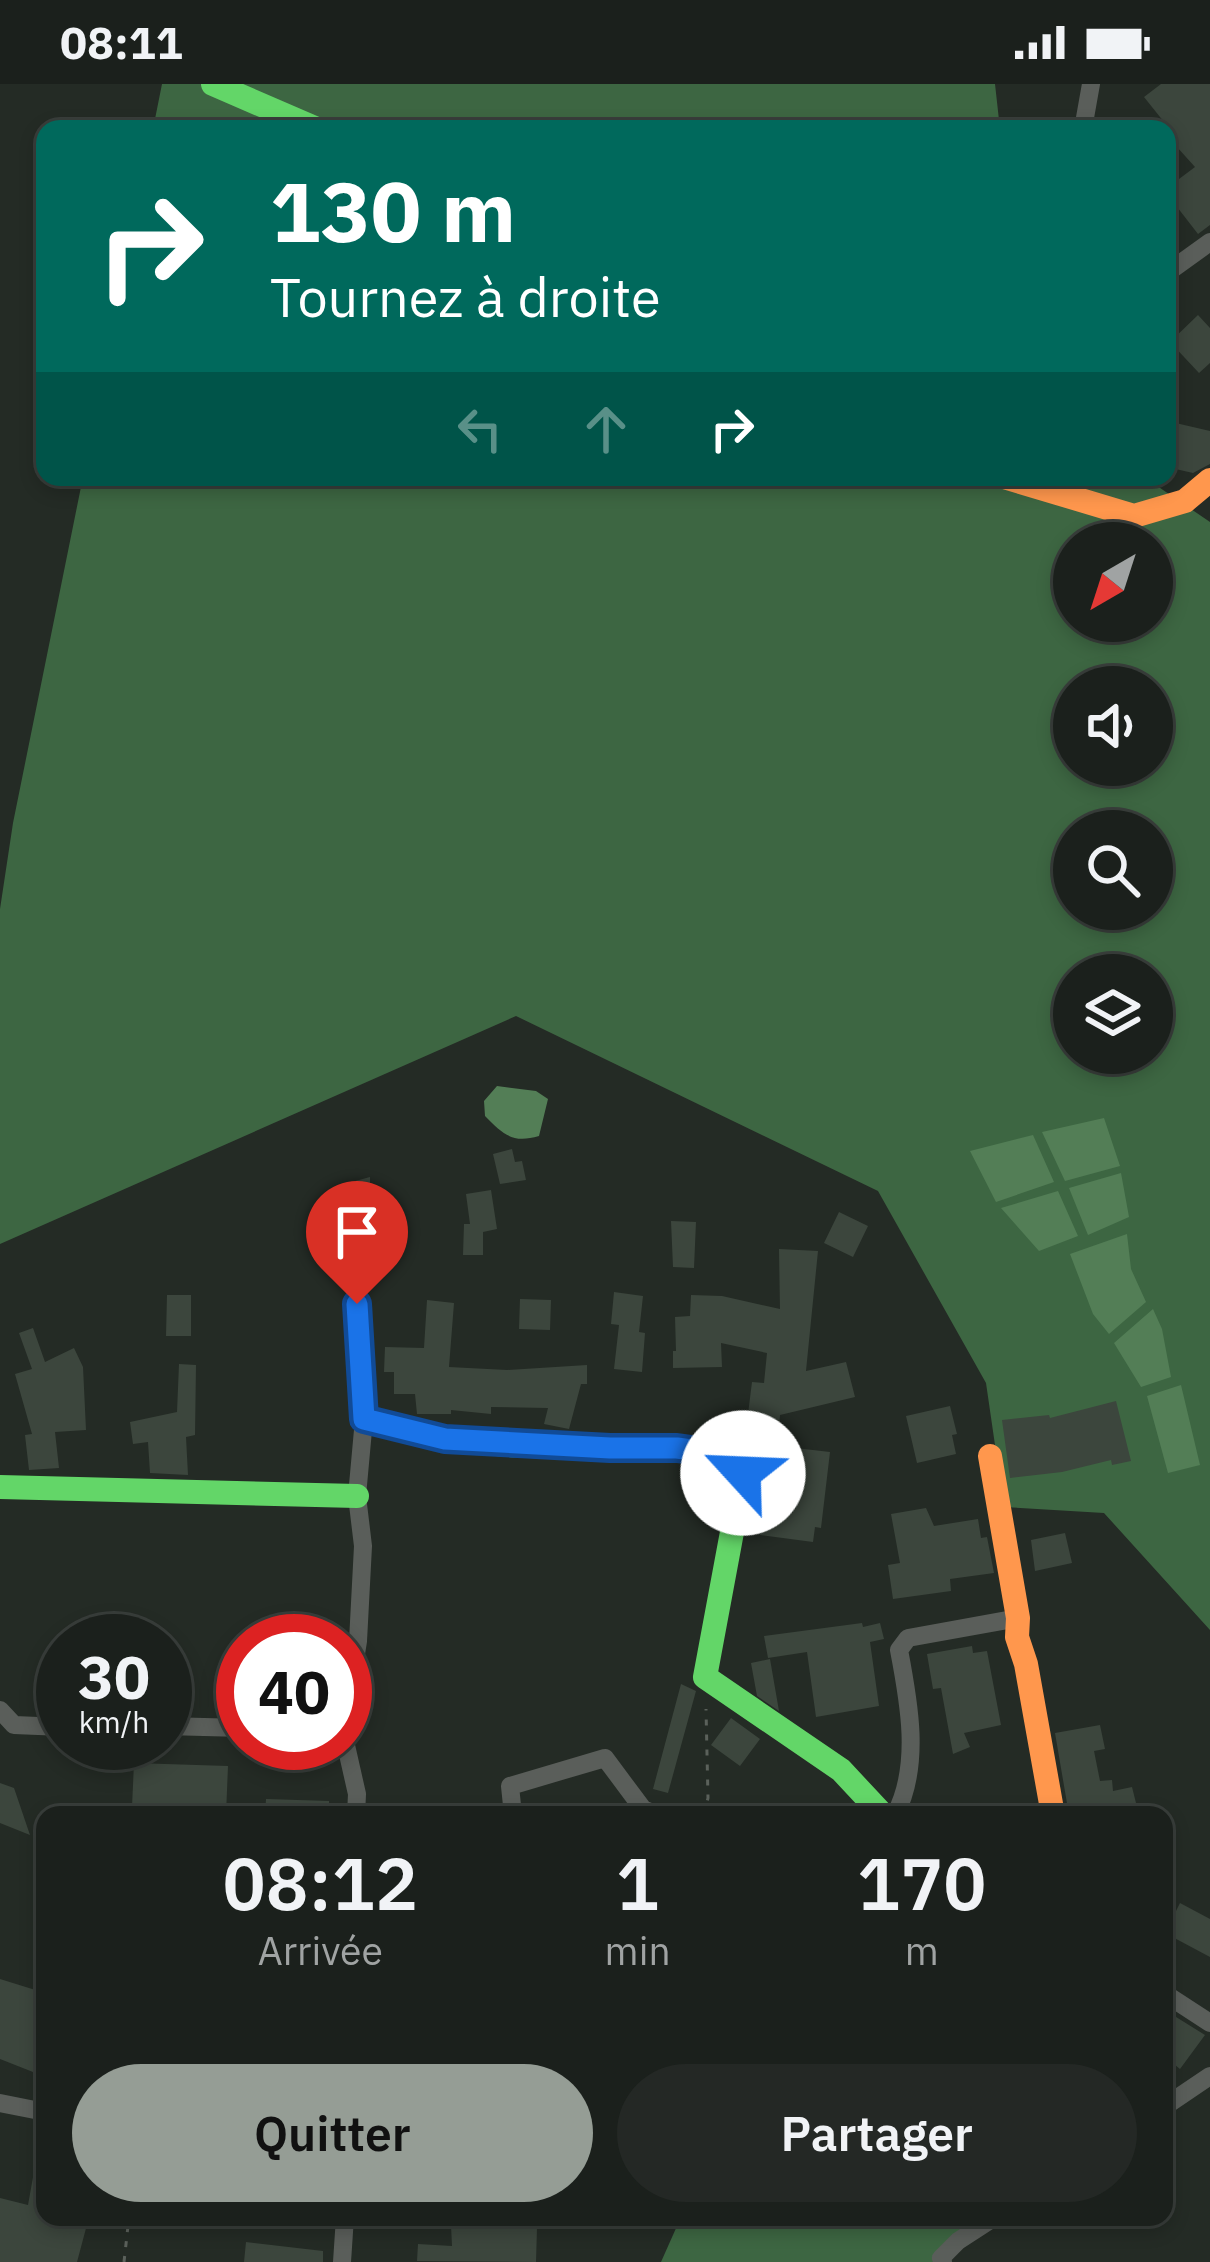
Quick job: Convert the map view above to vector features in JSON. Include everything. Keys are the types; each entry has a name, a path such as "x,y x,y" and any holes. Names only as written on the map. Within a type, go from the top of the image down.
{"street":[{"path":"213,84 297,120"},
{"path":"1085,120 1091,84"},
{"path":"1176,267 1210,242"},
{"path":"1034,486 1134,516 1185,501 1210,481"},
{"path":"357,1304 364,1419 357,1496 363,1546 359,1614"},
{"path":"364,1419 445,1439 677,1448 735,1456 743,1473 705,1677 758,1717 817,1750 861,1785 876,1806"},
{"path":"990,1456 1018,1618 1017,1637 1027,1664 1051,1806"},
{"path":"0,1487 357,1496"},
{"path":"899,1806 910,1770 902,1644 908,1638 1018,1618"},
{"path":"0,1710 14,1725 36,1726"},
{"path":"512,1806 510,1786 605,1758 641,1806"},
{"path":"352,1770 356,1806"},
{"path":"1173,1999 1210,2023"},
{"path":"1173,2101 1210,2076"},
{"path":"0,2103 36,2110"},
{"path":"343,2262 345,2226"},
{"path":"943,2262 941,2258 958,2241 980,2226"}],"path":[{"path":"705,1677 706,1806"},
{"path":"124,2262 129,2226"}],"shaded area":[{"path":"162,84 995,84 999,120 155,120"},
{"path":"81,486 1157,486 1210,522 1210,1630 1104,1513 1004,1507 986,1383 878,1191 516,1016 0,1244 0,909"},
{"path":"497,1086 536,1091 548,1099 539,1136 509,1136 485,1116 484,1101"},
{"path":"1104,1118 1120,1166 1065,1181 1042,1132"},
{"path":"1033,1135 1054,1182 996,1202 970,1151"},
{"path":"1121,1173 1129,1217 1088,1235 1069,1188"},
{"path":"1058,1191 1078,1236 1039,1251 1001,1208"},
{"path":"1127,1234 1131,1269 1146,1302 1109,1334 1093,1314 1070,1254"},
{"path":"1153,1309 1171,1377 1141,1387 1114,1343"},
{"path":"1181,1385 1200,1465 1168,1473 1147,1396"},
{"path":"677,2226 984,2226 943,2262 661,2262"}],"building":[{"path":"1161,84 1210,84 1210,225 1198,234 1176,206 1176,181 1195,167 1176,146 1176,120 1162,120 1144,97"},
{"path":"1198,315 1210,328 1210,363 1199,373 1176,348 1176,336"},
{"path":"1176,423 1210,431 1210,464 1193,473 1176,469"},
{"path":"512,1149 515,1162 522,1161 526,1180 500,1184 493,1154"},
{"path":"370,1177 370,1214 337,1228 329,1195 337,1186"},
{"path":"491,1190 497,1229 483,1232 483,1255 463,1255 464,1224 470,1224 466,1194"},
{"path":"839,1212 868,1226 853,1257 824,1243"},
{"path":"671,1221 696,1222 694,1268 673,1267"},
{"path":"779,1249 818,1251 806,1371 846,1362 855,1397 780,1415 779,1426 747,1422 752,1382 764,1383 767,1353 721,1343 722,1367 673,1368 673,1351 675,1317 690,1316 691,1295 722,1296 780,1309"},
{"path":"614,1292 643,1296 642,1372 614,1369 619,1325 611,1324"},
{"path":"167,1295 191,1295 191,1336 166,1336"},
{"path":"520,1299 551,1300 550,1330 519,1329"},
{"path":"427,1300 454,1303 449,1367 507,1370 587,1365 587,1384 581,1384 569,1429 544,1424 548,1408 491,1407 491,1414 451,1410 451,1414 417,1414 415,1394 394,1394 394,1372 384,1372 385,1347 424,1348"},
{"path":"33,1328 45,1362 74,1348 83,1367 86,1430 55,1432 59,1468 29,1470 25,1435 32,1434 15,1374 32,1369 19,1333"},
{"path":"179,1364 196,1365 195,1435 186,1437 188,1475 150,1473 148,1442 133,1444 130,1422 177,1412"},
{"path":"1116,1401 1131,1461 1112,1465 1111,1460 1010,1478 1002,1420 1050,1418"},
{"path":"950,1406 956,1454 917,1463 906,1416"},
{"path":"787,1447 830,1452 821,1528 815,1527 813,1542 760,1535 766,1483 758,1482 757,1457 785,1461"},
{"path":"926,1508 934,1526 978,1519 994,1573 950,1579 951,1591 893,1599 888,1565 900,1563 891,1514"},
{"path":"1065,1533 1072,1563 1035,1571 1031,1540"},
{"path":"862,1623 863,1627 880,1623 884,1639 870,1642 879,1706 816,1717 807,1652 768,1658 764,1636"},
{"path":"972,1646 973,1653 987,1651 1001,1725 964,1733 970,1747 953,1754 941,1688 933,1689 927,1654"},
{"path":"770,1659 779,1711 757,1696 751,1663"},
{"path":"681,1684 696,1691 668,1793 653,1789"},
{"path":"731,1718 760,1739 740,1766 711,1745"},
{"path":"1100,1725 1105,1749 1094,1751 1100,1781 1112,1780 1113,1791 1132,1787 1137,1806 1067,1806 1055,1733"},
{"path":"192,1765 228,1770 226,1806 132,1806 134,1770 192,1770"},
{"path":"0,1783 14,1788 30,1835 0,1823"},
{"path":"266,1799 329,1801 329,1806 266,1806"},
{"path":"1180,1903 1210,1919 1210,1957 1173,1937 1173,1917"},
{"path":"0,1979 36,1990 36,2066 33,2072 0,2059"},
{"path":"1173,2015 1205,2035 1180,2069 1173,2063"},
{"path":"36,2161 36,2226 87,2226 77,2262 0,2262 0,2198 28,2205"},
{"path":"451,2226 537,2228 536,2262 417,2261 418,2244 452,2246"},
{"path":"246,2242 323,2251 323,2262 244,2262"}],"traffic: fast":[{"path":"213,84 296,120"},
{"path":"364,1419 482,1443 663,1449 735,1457 743,1473 705,1677 841,1770 875,1806"},
{"path":"0,1487 357,1496"}],"traffic: slow":[{"path":"1034,486 1134,516 1185,501 1210,480"},
{"path":"990,1456 1018,1618 1017,1637 1051,1806"}],"route":[{"path":"357,1304 364,1419 445,1439 677,1448 735,1456 743,1473"}]}
